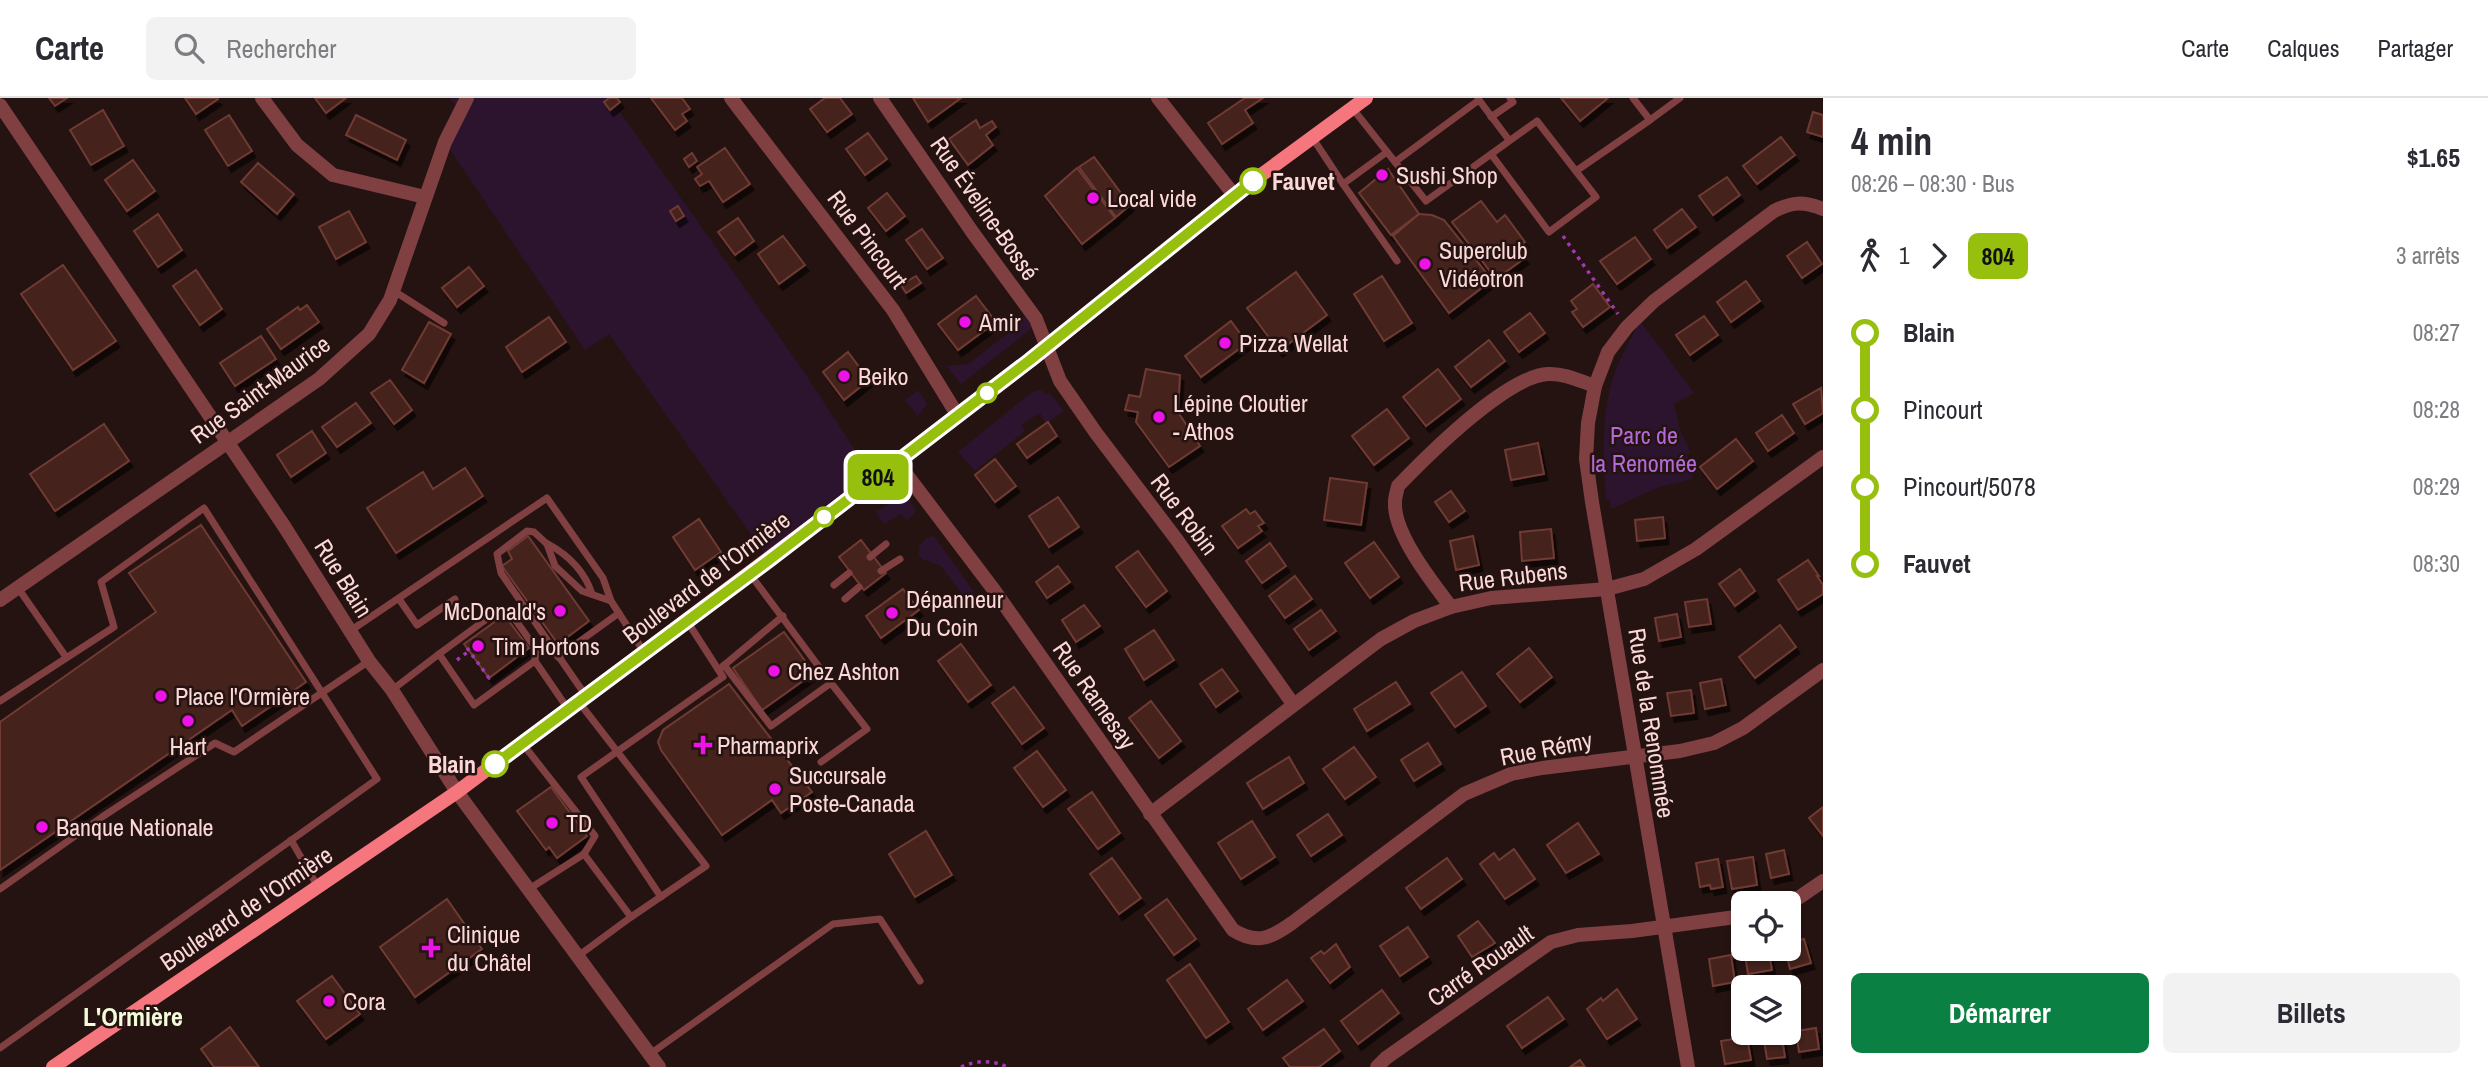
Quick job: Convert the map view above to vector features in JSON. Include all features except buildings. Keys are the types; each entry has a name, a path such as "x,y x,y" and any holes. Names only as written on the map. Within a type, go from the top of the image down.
{"main road":[{"name":"Boulevard de l'Ormière","path":"53,1067 457,792 958,416 1234,195 1366,98"}],"street":[{"path":"262,98 297,145 333,175 425,197"},
{"name":"Rue Saint-Maurice","path":"0,600 329,370 369,334 393,290 445,142 467,98"},
{"name":"Rue Pincourt","path":"731,98 893,310 958,416"},
{"name":"Rue Éveline-Bossé","path":"880,98 1036,319 1048,346"},
{"path":"1158,98 1234,195"},
{"name":"Rue Blain","path":"0,105 284,526 369,661 392,690 457,792 659,1067"},
{"path":"1451,607 1422,569 1397,521 1395,503 1398,486 1493,399 1529,377 1550,374 1571,377 1595,386 1608,352 1627,327 1654,301 1773,211 1791,203 1807,203 1823,209"},
{"name":"Rue Robin","path":"1048,346 1060,381 1293,704"},
{"name":"Rue de la Renommée","path":"1595,386 1588,423 1586,459 1688,1067"},
{"name":"Rue Rubens","path":"1150,814 1381,639 1414,621 1451,607 1491,598 1608,589 1644,579 1675,562 1823,457"},
{"name":"Rue Ramesay","path":"897,462 994,590 1233,930 1247,939 1263,939"},
{"name":"Rue Rémy","path":"1263,939 1292,923 1464,794 1521,772 1680,751 1714,743 1743,728 1823,670"},
{"path":"1801,896 1823,881"},
{"name":"Carré Rouault","path":"1377,1067 1551,942 1590,934 1731,918"}],"lane":[{"path":"1491,117 1513,102 1510,98"},
{"path":"1633,98 1650,120"},
{"path":"1576,171 1680,98"},
{"path":"1395,162 1478,99 1509,140"},
{"path":"1352,108 1426,201 1509,140 1537,121 1596,197 1549,232 1491,154"},
{"path":"1312,137 1397,261"},
{"path":"1343,184 1387,152"},
{"path":"393,290 444,323"},
{"path":"350,631 547,498 603,578 611,601 644,653"},
{"path":"0,701 114,627 101,582 204,508 377,779 0,1048"},
{"path":"577,702 558,657 500,573 497,554 527,531 534,532 572,561 589,584 592,594"},
{"path":"547,544 555,566 582,592 611,601"},
{"path":"870,557 886,544"},
{"path":"881,571 900,559"},
{"path":"834,585 849,572"},
{"path":"750,574 867,729 821,762"},
{"path":"845,598 859,587"},
{"path":"18,588 66,657"},
{"path":"399,598 417,625 455,598"},
{"path":"392,690 439,654 496,612 502,610 512,615 536,649 535,661 474,705 439,654"},
{"path":"558,657 619,613"},
{"path":"722,667 783,616"},
{"path":"687,621 771,726 831,683"},
{"path":"0,888 215,743 234,752 369,661"},
{"path":"535,661 577,702 706,866 578,956"},
{"path":"661,897 581,778 723,677 722,667"},
{"path":"522,743 595,836 584,854 529,889"},
{"path":"291,840 318,887"},
{"path":"584,854 631,917"},
{"path":"650,1054 833,924 880,919 920,981"}],"path":[{"path":"1563,236 1627,327"},
{"path":"466,646 488,678 499,670"},
{"path":"961,1067 984,1061 1007,1067"}],"green space":[{"path":"450,98 610,98 802,369 874,479 769,560 609,334 585,350 445,142 460,112"},
{"path":"1024,315 1033,327 961,384 946,366 968,364 1006,335"},
{"name":"Parc de la Renomée","path":"1640,321 1694,393 1674,404 1681,432 1690,452 1687,455 1693,479 1659,487 1611,509 1610,499 1606,500 1604,469 1607,406 1616,368"},
{"path":"918,390 927,404 918,416 905,400"},
{"path":"1041,390 1046,395 1049,392 1064,411 1046,424 1040,413 1021,425 1025,431 975,471 958,452 1031,393"},
{"path":"908,498 916,511 907,520 901,514 884,524 876,512 895,500 903,502"},
{"path":"934,536 976,595 969,603 940,565 924,560 919,555 919,546 928,537"}],"bus line":[{"name":"804","path":"495,764 917,447 1048,346 1253,181"}],"place":[{"name":"Sushi Shop","path":"1382,175"},
{"name":"Fauvet","path":"1253,181"},
{"name":"Local vide","path":"1093,198"},
{"name":"Superclub Vidéotron","path":"1425,264"},
{"name":"Amir","path":"965,322"},
{"name":"Pizza Wellat","path":"1225,343"},
{"name":"Beiko","path":"844,376"},
{"name":"Lépine Cloutier - Athos","path":"1159,417"},
{"name":"McDonald's","path":"560,611"},
{"name":"Dépanneur Du Coin","path":"892,613"},
{"name":"Tim Hortons","path":"478,646"},
{"name":"Chez Ashton","path":"774,671"},
{"name":"Place l'Ormière","path":"161,696"},
{"name":"Hart","path":"188,721"},
{"name":"Pharmaprix","path":"703,745"},
{"name":"Blain","path":"495,764"},
{"name":"Succursale Poste-Canada","path":"775,789"},
{"name":"TD","path":"552,823"},
{"name":"Banque Nationale","path":"42,827"},
{"name":"Clinique du Châtel","path":"431,948"},
{"name":"Cora","path":"329,1001"}],"district":[{"name":"L'Ormière","path":"133,1016"}]}
